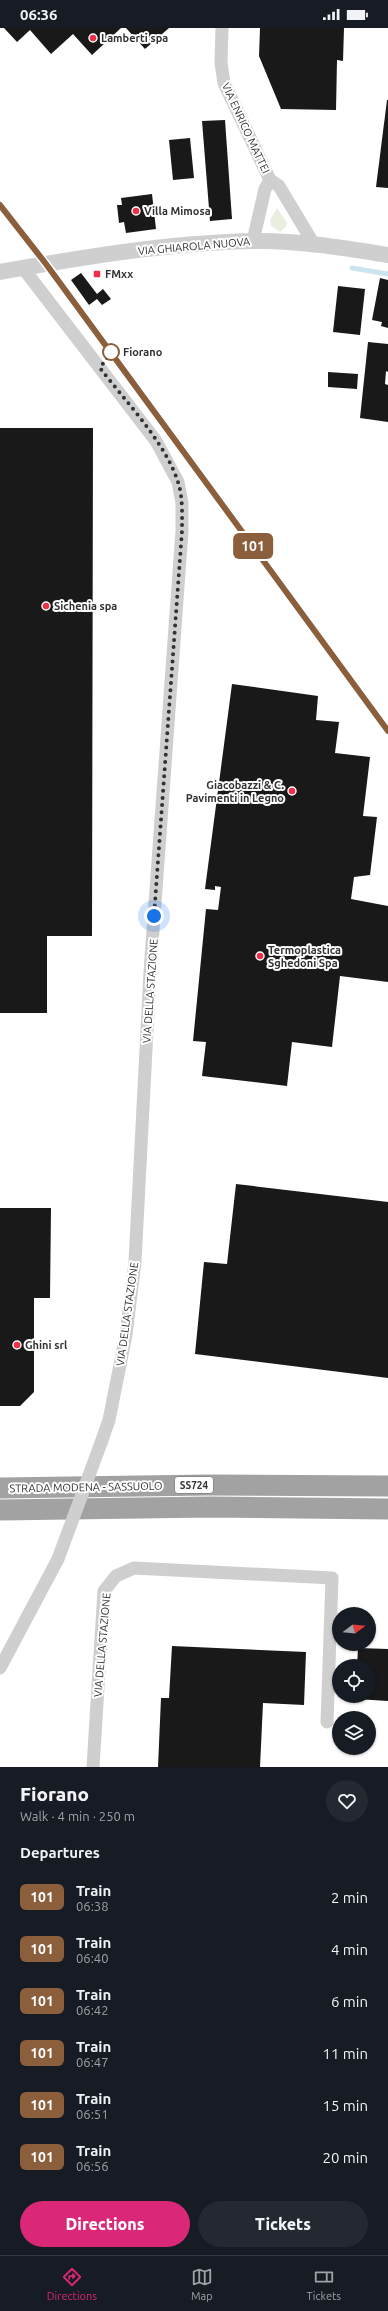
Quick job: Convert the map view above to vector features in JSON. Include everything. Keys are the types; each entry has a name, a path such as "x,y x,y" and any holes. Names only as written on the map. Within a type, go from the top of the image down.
{"highway":[{"name":"STRADA MODENA - SASSUOLO","path":"0,1488 208,1485 388,1486"},
{"name":"STRADA MODENA - SASSUOLO","path":"0,1510 210,1507 388,1508"}],"street":[{"name":"VIA ENRICO MATTEI","path":"222,28 221,63 224,83 270,180 278,186 315,246"},
{"name":"VIA ENRICO MATTEI","path":"253,241 265,189 270,180"},
{"name":"VIA GHIAROLA NUOVA","path":"0,272 160,247 253,241 315,246 388,255"},
{"name":"VIA DELLA STAZIONE","path":"0,1668 58,1559 109,1420 126,1335 134,1262 150,980 182,531 182,503 178,482 156,442 23,268"},
{"name":"VIA DELLA STAZIONE","path":"93,1767 104,1591 116,1576 134,1568 332,1578 327,1722"}],"green space":[{"path":"277,208 287,223 286,227 280,232 271,226 270,220"}],"building":[{"name":"Lamberti spa","path":"4,28 121,28 92,55 73,34 51,54 30,30 17,42"},
{"name":"Lamberti spa","path":"126,28 169,28 145,49"},
{"path":"260,28 344,28 343,61 337,60 336,110 281,109 259,56"},
{"path":"388,100 388,188 376,187"},
{"path":"225,120 232,219 210,221 202,121"},
{"path":"190,138 194,178 173,180 169,140"},
{"name":"Villa Mimosa","path":"152,194 156,229 126,233 124,222 119,223 117,205 122,205 121,198"},
{"path":"81,273 97,294 103,289 111,299 102,305 97,299 89,305 71,280"},
{"path":"380,278 388,280 388,328 381,326 382,322 372,320"},
{"path":"338,286 365,289 360,335 333,332"},
{"path":"368,342 388,344 388,372 386,371 385,384 388,385 388,422 360,418"},
{"path":"328,372 358,374 357,389 328,387"},
{"name":"Sichenia spa","path":"0,428 93,428 92,936 47,936 47,1013 0,1013"},
{"path":"232,684 318,696 316,720 339,722 335,753 370,757 363,816 377,817 370,875 354,877 351,899 388,906 388,982 340,976 332,1047 292,1042 287,1086 202,1076 206,1042 193,1041 206,909 218,910 221,887 215,886 215,890 205,889"},
{"path":"236,1184 388,1202 388,1378 195,1354 204,1262 227,1264"},
{"name":"Ghini srl","path":"0,1208 51,1208 50,1298 34,1298 34,1392 20,1406 0,1406"},
{"path":"172,1646 306,1652 304,1705 263,1703 260,1767 158,1767 161,1698 169,1698"},
{"path":"376,1649 388,1649 388,1701 376,1700 376,1659 357,1659 358,1651 376,1651"}],"waterway":[{"path":"352,268 388,274"}],"railway":[{"path":"0,205 46,264 388,731"}],"train":[{"name":"101","path":"0,205 46,264 388,731"}],"place":[{"name":"Lamberti spa","path":"93,38"},
{"name":"Villa Mimosa","path":"136,211"},
{"name":"FMxx","path":"97,274"},
{"name":"Fiorano","path":"111,352"},
{"name":"Sichenia spa","path":"46,606"},
{"name":"Giacobazzi & C. Pavimenti in Legno","path":"292,791"},
{"name":"Termoplastica Sghedoni Spa","path":"260,956"},
{"name":"Ghini srl","path":"17,1345"}],"route":[{"path":"111,352 100,368 156,442 170,464 178,482 182,503 182,531 154,916"}]}
